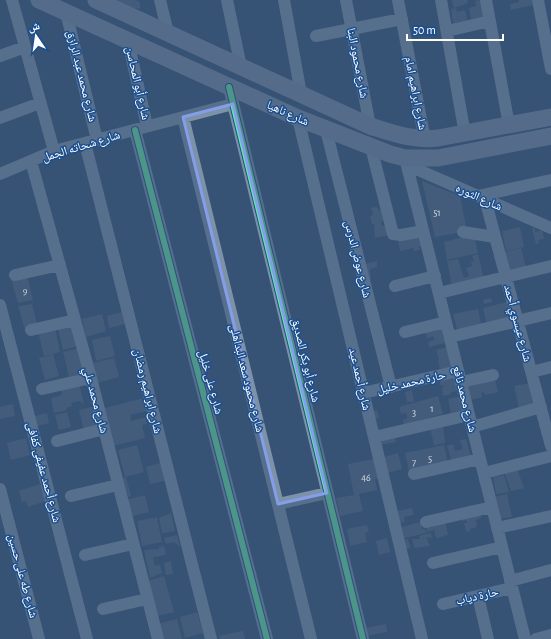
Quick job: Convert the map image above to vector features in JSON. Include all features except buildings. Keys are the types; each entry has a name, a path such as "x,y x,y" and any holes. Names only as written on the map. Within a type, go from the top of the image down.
{"main road":[{"name":"شارع ناهيا","path":"39,0 128,40 234,94 298,118 406,162 438,158 551,136"},
{"name":"شارع ناهيا","path":"100,1 370,126 417,139 465,134 551,117"},
{"path":"234,94 246,69"},
{"path":"406,162 417,139"}],"street":[{"path":"12,0 54,151"},
{"path":"160,0 168,33"},
{"path":"227,0 246,69"},
{"path":"284,0 301,94"},
{"name":"شارع محمود البنا","path":"346,0 370,126"},
{"name":"شارع ابراهيم امام","path":"398,0 402,19 417,139"},
{"path":"441,0 465,134"},
{"path":"486,0 510,125"},
{"path":"538,0 551,69"},
{"name":"شارع محمد عبد الرازق","path":"66,12 97,140"},
{"path":"316,36 402,19"},
{"path":"447,31 490,21"},
{"name":"شارع أبو المحاسن","path":"128,40 147,126"},
{"path":"0,56 25,47"},
{"name":"شارع شحاته الجمل","path":"0,174 54,151 184,117 234,94"},
{"name":"شارع أبو بكر الصديق","path":"234,94 327,493 363,639"},
{"path":"0,118 40,103"},
{"name":"شارع محمود سعد البداهلى","path":"184,117 311,639"},
{"name":"شارع أحمد عيد","path":"298,118 422,639"},
{"name":"شارع على خليل","path":"135,130 267,639"},
{"name":"شارع عوض الدرس","path":"326,130 391,387"},
{"name":"شارع ابراهيم رمضان","path":"85,143 211,639"},
{"path":"371,147 393,234 401,235 424,231"},
{"name":"شارع محمد علي","path":"31,161 91,378 158,639"},
{"name":"شارع الثوره","path":"406,162 551,228"},
{"name":"شارع محمد نافع","path":"406,162 525,639"},
{"path":"482,197 551,180"},
{"name":"شارع عيسوي أحمد","path":"482,197 495,237 541,407 548,422 551,446"},
{"path":"463,232 495,237"},
{"path":"15,275 60,265"},
{"path":"439,293 551,266"},
{"path":"395,286 435,276"},
{"name":"شارع أحمد عفيفى كفافى","path":"0,305 88,639"},
{"path":"450,337 551,313"},
{"path":"31,330 75,320"},
{"path":"405,332 446,322"},
{"path":"532,372 551,367"},
{"name":"حارة محمد خليل","path":"363,393 391,387 460,377 493,375"},
{"path":"42,389 91,378"},
{"path":"374,437 471,421 541,407"},
{"path":"57,441 104,429"},
{"path":"484,473 551,456"},
{"path":"414,474 480,459"},
{"path":"71,496 118,485"},
{"name":"شارع طه على حسين","path":"0,489 39,639"},
{"path":"278,504 327,493"},
{"path":"426,522 492,507"},
{"path":"497,528 551,516"},
{"path":"85,555 133,544"},
{"path":"433,563 502,547"},
{"name":"حارة دياب","path":"442,604 478,596 551,570"},
{"path":"478,596 488,639"},
{"path":"103,610 147,599"},
{"path":"536,639 551,635"}],"highlighted area":[{"path":"233,104 327,493 278,504 183,117"}],"cycle path":[{"path":"229,87 363,639"},
{"path":"135,130 267,639"}]}
